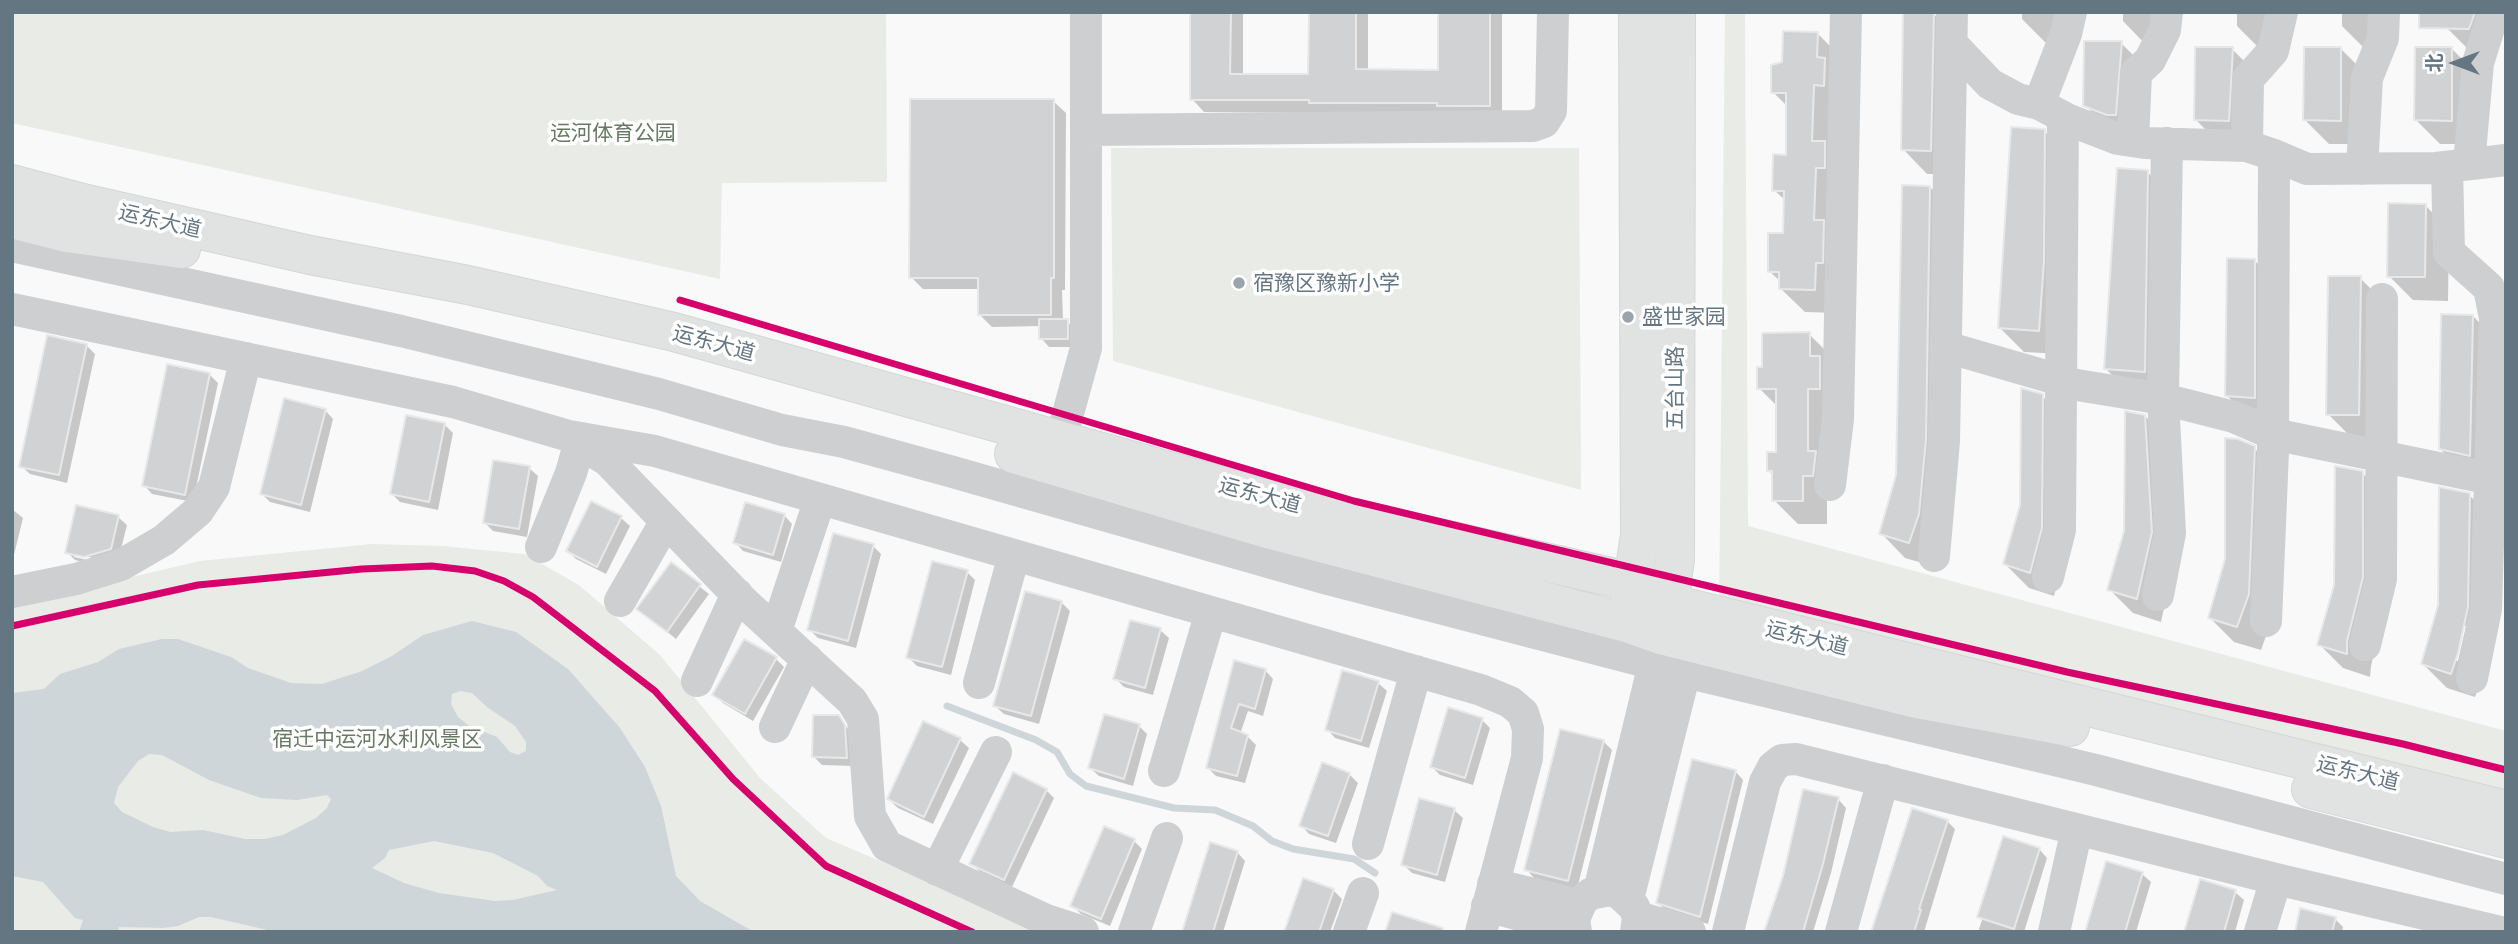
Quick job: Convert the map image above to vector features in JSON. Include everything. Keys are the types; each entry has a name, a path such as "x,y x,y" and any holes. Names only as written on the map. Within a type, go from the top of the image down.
{"main road":[{"name":"五台山路","path":"1638,12 1640,535 1633,582 1665,640"},
{"name":"五台山路","path":"1665,640 1675,560 1676,12"},
{"name":"运东大道","path":"12,184 310,255 468,285 674,332 1280,502 1633,582"},
{"name":"运东大道","path":"12,219 67,233 194,250 668,357 1665,640 1917,699 2073,727 2506,839"},
{"name":"运东大道","path":"1665,640 2506,810"}],"street":[{"path":"1061,439 1086,348 1086,12"},
{"path":"1086,130 1533,126 1544,122 1551,111 1553,12"},
{"path":"1830,485 1838,419 1846,12"},
{"path":"2048,577 2060,530 2063,381 2051,110 2071,12"},
{"path":"2133,141 2136,72 2150,60 2165,30 2167,12"},
{"path":"2266,621 2273,434 2261,150 2248,79 2273,51 2282,12"},
{"path":"2362,169 2367,78 2384,38 2384,12"},
{"path":"2472,678 2486,609 2498,480 2495,318 2490,288 2449,252 2458,166 2478,63 2494,12"},
{"path":"1952,28 1990,84 2018,99 2118,139 2261,150 2308,169 2458,166 2506,160"},
{"path":"1934,556 1944,441 1952,28"},
{"path":"2158,595 2170,533 2162,399 2167,143"},
{"path":"12,246 401,331 659,394 782,430 844,442 953,472 1328,579 1665,640 2096,770 2506,879"},
{"path":"2365,645 2381,579 2382,299"},
{"path":"12,309 453,401 576,439 656,451 1481,690 1510,702 1522,713 1528,729 1527,758 1487,907 1604,915 1690,932"},
{"path":"1946,347 2063,381 2162,399 2234,417 2273,434 2498,480"},
{"path":"12,592 76,579 121,565 164,540 198,511 214,486 246,358"},
{"path":"576,439 607,460 737,594 852,701 863,719 870,816 887,846 1046,920 1083,932"},
{"path":"541,547 571,473 576,439"},
{"path":"776,631 820,499"},
{"path":"620,601 666,521"},
{"path":"979,683 1014,555"},
{"path":"697,681 737,594"},
{"path":"1164,771 1211,612"},
{"path":"1604,915 1665,640"},
{"path":"775,727 807,659"},
{"path":"1368,844 1416,671"},
{"path":"937,870 996,752"},
{"path":"1728,932 1766,782 1773,767 1782,761 1796,759 2467,928 2501,932"},
{"path":"1841,932 1883,780"},
{"path":"2054,932 2077,829"},
{"path":"1134,932 1167,838"},
{"path":"2260,932 2276,878"},
{"path":"1349,932 1363,893"}],"green space":[{"name":"运河体育公园","path":"12,12 886,12 887,182 722,183 720,279 12,123"},
{"path":"1725,12 1745,12 1748,526 2506,731 2506,819 1719,615"},
{"path":"1111,148 1579,148 1581,490 1113,361"},
{"name":"宿迁中运河水利风景区","path":"372,544 443,546 524,554 579,585 660,655 760,778 826,838 950,891 1036,932 12,932 12,605 200,561"}],"shaded area":[{"path":"472,621 516,632 568,669 620,728 645,767 661,806 676,876 700,901 754,932 276,932 211,917 199,917 178,926 162,928 119,927 118,932 79,932 83,920 75,918 43,882 12,876 12,693 44,689 60,674 98,662 119,649 162,639 178,639 231,657 248,668 291,683 322,684 362,671 392,656 423,635","holes":["460,691 472,693 515,726 526,742 526,751 518,755 510,752 497,737 469,726 458,717 451,704 452,694","149,754 162,755 209,780 261,798 297,800 327,795 331,799 327,808 316,818 283,835 265,839 245,839 203,830 170,832 122,812 114,803 118,787 138,761","434,841 493,853 538,876 547,886 557,890 513,900 495,901 439,893 404,883 372,868 385,858 389,850"]}],"building":[{"path":"1190,12 1231,12 1230,74 1308,74 1309,12 1356,12 1356,69 1438,70 1438,12 1490,12 1490,106 1437,106 1437,103 1309,103 1309,100 1190,100"},
{"path":"1903,12 1934,12 1931,151 1901,150"},
{"path":"2419,12 2475,12 2469,29 2419,28"},
{"path":"1783,31 1818,32 1817,57 1825,58 1824,86 1814,85 1812,141 1825,141 1825,168 1816,168 1814,220 1824,220 1823,263 1816,263 1815,290 1779,289 1779,272 1768,272 1768,233 1783,233 1784,191 1772,191 1773,154 1786,155 1786,93 1771,93 1771,65 1782,62"},
{"path":"2084,41 2122,41 2116,115 2107,115 2083,106"},
{"path":"2195,47 2233,47 2229,121 2194,120"},
{"path":"2304,47 2341,47 2341,121 2303,120"},
{"path":"2415,47 2452,47 2452,121 2414,120"},
{"path":"910,99 1054,99 1054,278 1051,278 1051,315 978,315 978,278 909,278"},
{"path":"2011,127 2045,129 2044,261 2039,331 1998,328"},
{"path":"2117,168 2148,170 2145,372 2104,369"},
{"path":"1902,185 1930,186 1926,440 1919,514 1909,543 1879,534 1896,475"},
{"path":"2388,203 2426,204 2425,277 2387,277"},
{"path":"2227,258 2255,259 2255,398 2225,396"},
{"path":"2328,276 2361,276 2359,415 2326,415"},
{"path":"2441,314 2473,315 2470,456 2439,449"},
{"path":"1039,319 1068,319 1068,339 1039,339"},
{"path":"1810,332 1810,356 1820,356 1820,389 1808,389 1808,451 1816,451 1813,476 1803,476 1803,501 1772,501 1772,471 1767,471 1767,452 1776,452 1776,389 1757,389 1757,367 1762,367 1762,333"},
{"path":"47,335 87,344 59,475 19,467"},
{"path":"167,364 210,373 185,495 142,486"},
{"path":"2021,388 2043,394 2042,528 2030,573 2003,564 2020,505"},
{"path":"284,398 326,409 301,505 260,494"},
{"path":"2125,411 2145,415 2152,532 2137,599 2107,590 2124,531"},
{"path":"406,415 445,423 429,502 390,494"},
{"path":"2225,438 2238,439 2255,446 2249,594 2237,627 2208,618 2225,559"},
{"path":"493,460 530,466 519,529 483,523"},
{"path":"2335,466 2363,471 2363,577 2347,641 2347,654 2317,645 2334,585"},
{"path":"2439,487 2470,493 2468,607 2451,674 2421,664 2438,605"},
{"path":"591,501 622,516 597,567 566,551"},
{"path":"745,502 785,514 773,555 733,543"},
{"path":"76,505 119,515 111,549 84,557 65,553"},
{"path":"833,533 874,544 848,641 807,630"},
{"path":"932,561 968,570 942,667 906,658"},
{"path":"671,562 701,584 667,632 636,609"},
{"path":"1025,591 1062,601 1031,716 993,706"},
{"path":"1130,620 1161,628 1145,688 1113,679"},
{"path":"744,639 777,657 745,714 712,695"},
{"path":"1234,660 1266,669 1255,709 1239,704 1231,728 1248,735 1237,776 1206,768"},
{"path":"1342,670 1379,681 1361,741 1325,730"},
{"path":"1448,707 1483,718 1465,778 1430,767"},
{"path":"1104,714 1140,724 1124,779 1088,768"},
{"path":"813,715 839,715 845,725 847,758 812,757"},
{"path":"923,721 961,738 924,817 887,799"},
{"path":"1560,729 1604,740 1568,881 1524,870"},
{"path":"1692,759 1736,770 1700,917 1656,903"},
{"path":"1322,762 1350,773 1328,836 1299,826"},
{"path":"1013,772 1047,789 1004,880 969,864"},
{"path":"1803,789 1839,797 1823,864 1803,932 1764,932 1783,876"},
{"path":"1419,798 1455,808 1437,875 1401,865"},
{"path":"1912,808 1948,820 1914,932 1871,932"},
{"path":"1104,826 1135,839 1101,919 1070,906"},
{"path":"2003,836 2040,848 2014,929 1977,917"},
{"path":"1210,842 1238,851 1213,932 1182,932"},
{"path":"2106,861 2143,872 2125,932 2085,932"},
{"path":"1303,878 1334,889 1319,932 1284,932"},
{"path":"2200,879 2236,890 2224,932 2184,932"},
{"path":"2300,908 2336,917 2332,932 2295,932"},
{"path":"1392,912 1443,928 1442,932 1385,932"}],"waterway":[{"path":"947,706 1036,740 1057,752 1070,774 1086,786 1174,808 1215,810 1253,826 1272,841 1293,849 1354,859 1375,873"}],"cycle path":[{"path":"680,300 1354,501 2067,672 2403,744 2506,770"},
{"path":"12,626 198,585 362,569 432,566 475,571 504,581 533,597 655,691 733,779 826,866 972,932"}],"place":[{"name":"宿豫区豫新小学","path":"1239,283"},
{"name":"盛世家园","path":"1628,317"}]}
